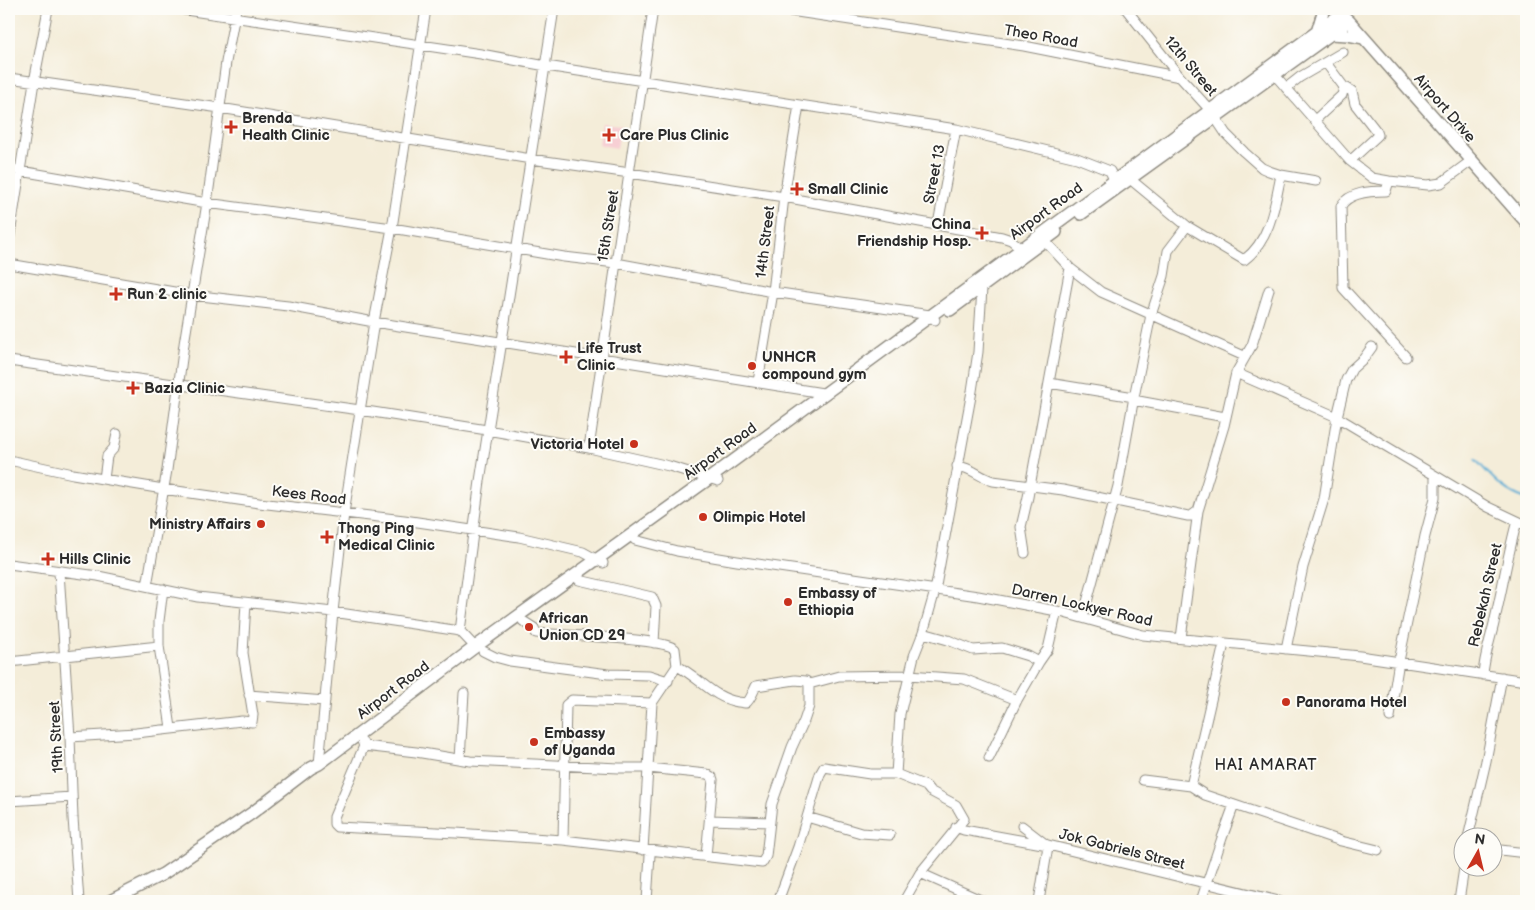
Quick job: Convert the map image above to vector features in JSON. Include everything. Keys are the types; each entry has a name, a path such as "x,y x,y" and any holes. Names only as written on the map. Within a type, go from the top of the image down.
{"main road":[{"path":"1317,32 1324,9"},
{"name":"Airport Road","path":"110,901 163,874 363,744 418,697 479,649 523,621 579,580 600,561 635,540 824,393 933,317 982,288 1044,240 1130,179 1317,32 1342,15"},
{"name":"Airport Road","path":"126,901 166,880 311,768 714,479 1114,180 1274,74 1330,34 1342,15"},
{"name":"Airport Drive","path":"1342,15 1526,222"},
{"path":"1330,34 1364,38"}],"street":[{"path":"9,241 34,82 48,9"},
{"path":"179,9 235,12 420,46 482,54 546,66 956,129 1077,158 1110,171 1114,180"},
{"path":"319,764 344,513 374,322 392,228 426,9"},
{"path":"460,631 472,530 554,9"},
{"name":"15th Street","path":"589,448 653,9"},
{"name":"Theo Road","path":"778,9 804,10 1024,46 1180,76"},
{"name":"12th Street","path":"1126,9 1213,114 1226,134 1244,152 1262,168 1281,175 1316,181"},
{"path":"147,586 235,12"},
{"path":"1286,88 1343,52"},
{"path":"1326,63 1344,87 1352,92 1355,104 1378,135 1350,161"},
{"path":"1274,74 1350,161 1372,178 1388,182 1428,185 1441,183 1471,161"},
{"path":"9,78 220,108 531,159 784,197 1002,237 1011,240 1021,248"},
{"path":"1315,120 1342,95 1344,87"},
{"name":"14th Street","path":"758,382 773,292 784,197 799,105"},
{"name":"Street 13","path":"938,224 956,129"},
{"path":"9,169 207,203 392,228 516,249 616,263 773,292 933,317"},
{"path":"1130,179 1187,226 1242,260 1246,260 1264,236 1272,215 1281,175"},
{"path":"1388,182 1386,191 1358,194 1344,201 1341,206 1343,288 1406,357"},
{"path":"1083,617 1115,500 1151,315 1164,276 1168,251 1187,226"},
{"path":"1044,240 1070,268 1101,292 1244,356"},
{"path":"9,264 192,295 288,306 374,322 824,393"},
{"path":"1024,553 1021,527 1070,268"},
{"path":"896,774 900,714 914,656 935,591 978,352 982,288"},
{"path":"1181,638 1198,511 1236,373 1252,345 1269,290"},
{"path":"1286,649 1303,568 1324,500 1337,417 1349,374 1372,347"},
{"path":"9,361 360,410 488,430 589,448 714,479"},
{"path":"1236,373 1337,417 1435,476 1526,525"},
{"path":"1049,383 1134,398 1225,418"},
{"path":"104,479 108,456 114,448 117,434"},
{"name":"Kees Road","path":"9,460 163,489 519,537 576,550 600,561"},
{"path":"957,466 974,470 984,478 993,481 1063,490 1191,516 1198,511"},
{"path":"1390,717 1399,661 1425,536 1435,498 1435,476"},
{"name":"Rebekah Street","path":"1483,675 1484,662 1492,635 1517,521"},
{"name":"Darren Lockyer Road","path":"635,540 676,551 737,562 978,596 1083,617 1143,635 1399,661 1526,681"},
{"path":"9,564 98,576 198,597 333,612 460,631 479,649 510,661 608,674 649,675 668,681"},
{"name":"19th Street","path":"60,572 79,901"},
{"path":"579,580 652,597 656,606 654,643"},
{"path":"163,589 159,621 159,646 171,728"},
{"path":"70,737 252,722 253,715 243,653 246,603"},
{"path":"989,758 1017,700 1048,649 1056,611"},
{"path":"523,621 534,628 536,633 602,637 654,643 672,646 675,649 677,666 652,703 648,768 647,901"},
{"path":"923,633 973,650 1002,648 1028,656 1039,662"},
{"path":"1191,786 1224,644"},
{"path":"9,662 159,646"},
{"path":"677,666 691,674 715,694 745,703 756,686 795,680 806,681 810,684 839,676 909,674 964,679 1017,700"},
{"path":"1470,828 1488,752 1502,677"},
{"path":"706,856 713,780 710,776 648,768 478,761 363,744 334,817 334,824 337,828 563,840 647,852 706,856 762,863 766,856 775,796 792,747 808,710 810,684"},
{"path":"460,759 464,692"},
{"path":"249,695 325,701"},
{"path":"563,840 566,705 572,700 652,703"},
{"path":"778,901 798,847 820,774 824,767 870,774 896,774 926,786 930,791 956,805 964,819 920,873 904,901"},
{"path":"1143,780 1191,786 1205,796 1341,841 1378,850"},
{"path":"9,801 72,796"},
{"path":"1202,901 1234,805"},
{"path":"807,817 861,833 890,835"},
{"path":"710,820 770,822"},
{"path":"1022,826 1048,846 1039,901"},
{"name":"Jok Gabriels Street","path":"956,827 1048,845 1208,885 1232,888 1279,901"},
{"path":"1502,850 1526,853"},
{"path":"920,873 983,901"},
{"path":"1459,901 1462,878"}],"shaded area":[{"name":"Care Plus Clinic","path":"602,123 621,125 617,148 599,145"}],"waterway":[{"path":"1475,459 1504,488 1526,499"}],"place":[{"name":"Brenda Health Clinic","path":"231,127"},
{"name":"Care Plus Clinic","path":"609,135"},
{"name":"Small Clinic","path":"797,189"},
{"name":"China Friendship Hosp.","path":"982,233"},
{"name":"Run 2 clinic","path":"116,294"},
{"name":"Life Trust Clinic","path":"566,357"},
{"name":"UNHCR compound gym","path":"752,366"},
{"name":"Bazia Clinic","path":"133,388"},
{"name":"Victoria Hotel","path":"634,444"},
{"name":"Olimpic Hotel","path":"703,517"},
{"name":"Ministry Affairs","path":"261,524"},
{"name":"Thong Ping Medical Clinic","path":"327,537"},
{"name":"Hills Clinic","path":"48,559"},
{"name":"Embassy of Ethiopia","path":"788,602"},
{"name":"African Union CD 29","path":"529,627"},
{"name":"Panorama Hotel","path":"1286,702"},
{"name":"Embassy of Uganda","path":"534,742"}],"district":[{"name":"HAI AMARAT","path":"1266,764"}]}
